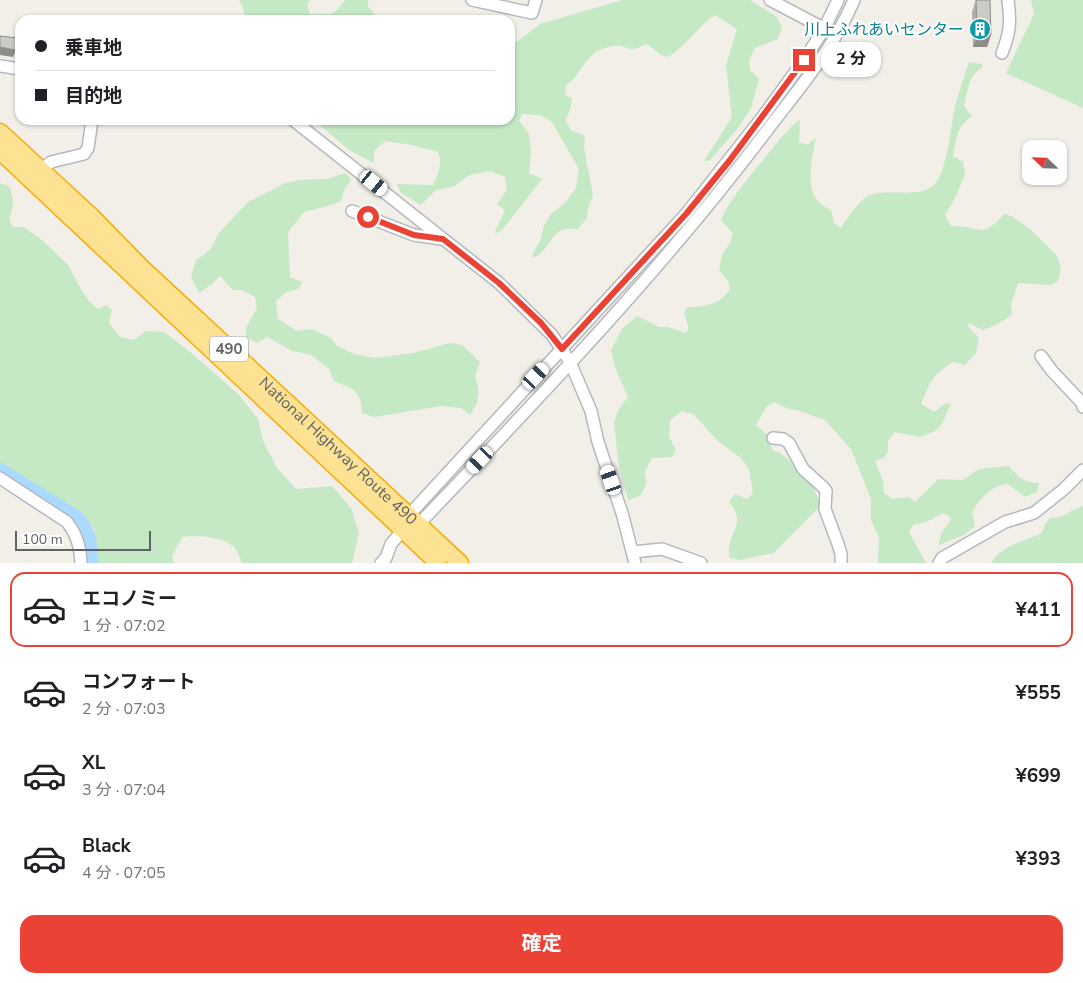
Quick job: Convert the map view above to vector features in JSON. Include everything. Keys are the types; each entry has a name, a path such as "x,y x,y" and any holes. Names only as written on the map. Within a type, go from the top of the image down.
{"highway":[{"name":"National Highway Route 490","path":"0,132 35,174 410,523 460,563"},
{"name":"National Highway Route 490","path":"0,151 35,174"},
{"name":"National Highway Route 490","path":"410,523 438,563"}],"street":[{"path":"472,0 532,14 536,0"},
{"path":"770,0 837,36"},
{"path":"385,561 391,544 562,349 651,254 719,174 804,60 824,29 838,0"},
{"path":"410,523 570,362 658,266 720,192 817,67 837,36 854,0"},
{"path":"1002,53 1009,36 1011,18 1008,0"},
{"path":"0,66 15,68"},
{"path":"35,174 51,162 61,158 84,154 88,148 91,125"},
{"path":"300,125 499,283 546,329 562,349 570,362 591,411 598,442 634,558 662,549 670,550 701,563"},
{"path":"352,211 414,235 443,239"},
{"path":"1041,356 1083,407"},
{"path":"773,438 784,439 789,443 803,469 823,486 826,491 826,509 840,549 841,563"},
{"path":"939,563 942,558 1005,522 1034,513 1064,490 1083,470"},
{"path":"0,478 67,522 75,532 78,540 81,563"}],"green space":[{"path":"239,0 310,0 307,5 310,14 330,14 345,0 368,0 368,6 376,15 245,15"},
{"path":"622,0 750,0 777,17 782,27 778,39 755,48 749,60 750,70 759,79 751,108 739,127 709,161 704,161 732,117 726,65 737,29 715,15 668,57 661,55 647,44 632,49 613,46 596,52 566,86 565,95 572,98 570,111 565,120 571,130 585,136 584,148 593,195 588,208 587,218 578,229 560,231 542,252 532,258 540,241 544,226 551,214 565,203 576,188 579,169 552,122 540,115 522,114 519,121 529,134 531,151 529,173 542,179 502,230 494,234 505,210 497,204 507,190 505,177 490,171 469,175 453,187 436,190 421,205 401,193 397,184 433,185 440,165 438,152 412,145 385,141 374,151 374,163 349,150 321,126 515,125 515,43 540,24"},
{"path":"1031,0 1083,0 1083,108 1006,73 1034,14"},
{"path":"969,62 982,64 983,67 971,79 964,106 972,116 960,129 953,156 963,162 965,174 955,198 945,215 951,226 980,230 990,227 1004,214 1012,216 1031,230 1057,256 1061,268 1058,281 1050,285 1018,283 1011,304 1012,314 1009,317 983,330 968,323 970,329 979,338 976,353 965,365 953,362 940,371 930,384 921,404 935,412 944,404 951,403 942,424 935,431 920,437 895,432 888,440 888,451 884,458 875,461 883,481 884,493 892,499 909,497 915,502 938,479 963,480 979,469 1009,466 1022,479 1039,483 1037,492 1025,497 1008,484 996,487 987,493 975,507 972,512 975,526 964,535 939,545 941,533 951,517 943,513 926,522 913,525 909,532 926,563 878,563 879,538 871,520 871,499 851,449 825,420 797,410 788,409 774,402 766,407 756,425 771,438 772,450 780,453 790,461 800,476 811,483 819,500 818,508 774,553 741,560 730,558 730,543 737,524 737,518 735,510 729,502 735,494 747,499 753,493 749,469 741,458 718,441 693,414 682,411 670,420 669,437 676,450 672,457 652,458 645,471 646,484 640,496 628,500 619,467 614,422 619,409 628,397 615,367 611,350 622,329 637,316 659,327 668,327 685,333 689,328 684,313 687,307 712,304 722,299 730,289 728,281 719,270 722,255 730,243 733,233 721,220 743,185 778,141 800,119 799,142 807,145 816,138 811,173 812,191 823,206 831,210 834,223 841,228 856,206 868,196 929,189 935,184 943,169 955,106"},
{"path":"346,173 351,180 345,188 341,201 304,212 288,232 290,277 302,282 298,289 285,293 276,301 278,319 297,331 312,329 331,338 337,346 354,354 376,358 413,353 450,343 462,345 480,362 475,376 478,397 470,415 461,408 442,406 374,417 362,413 360,399 355,391 334,381 329,369 311,355 292,351 267,337 257,343 246,338 246,328 257,308 255,297 242,290 233,290 220,276 199,293 191,277 196,260 210,250 219,233 248,202 285,183 327,179"},
{"path":"0,183 9,186 11,191 13,203 9,219 13,227 23,227 41,239 68,265 89,301 98,309 106,305 112,310 109,323 120,337 134,340 146,331 164,332 238,394 258,419 263,441 277,468 296,489 332,486 351,508 359,533 352,563 242,563 231,544 210,537 194,536 182,537 172,556 174,563 97,563 94,528 49,494 25,478 0,465"},
{"path":"1083,506 1083,563 991,563 995,557 1007,548 1042,533 1045,524 1050,518 1064,516"}],"building":[{"path":"976,0 990,0 991,35 977,36"},
{"path":"0,36 15,38 15,50 0,47"}],"waterway":[{"path":"0,471 79,521 88,537 90,563"}],"place":[{"name":"川上ふれあいセンター","path":"980,29"}],"route":[{"path":"368,217 414,235 443,239 499,283 541,323 562,349 686,214 730,160 804,60"}]}
